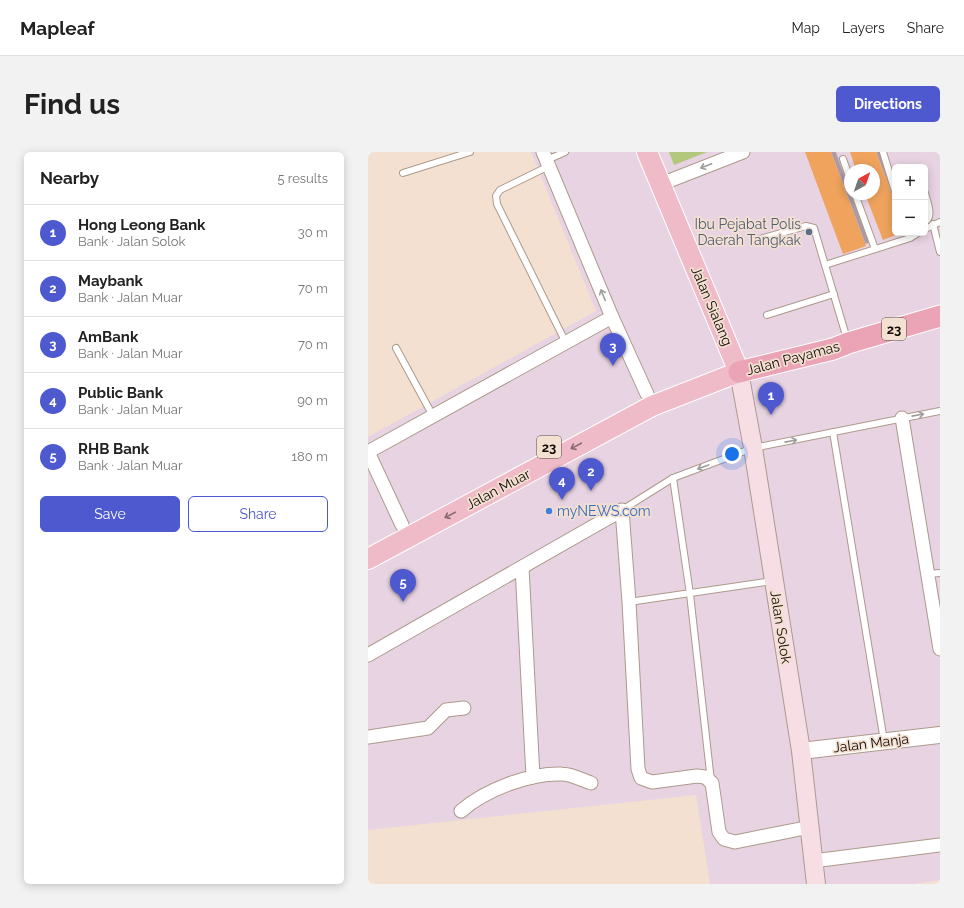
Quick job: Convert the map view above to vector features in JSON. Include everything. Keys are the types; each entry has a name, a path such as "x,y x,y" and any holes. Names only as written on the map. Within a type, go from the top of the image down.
{"highway":[{"name":"Jalan Payamas","path":"737,367 833,349 848,343 940,316"}],"main road":[{"name":"Jalan Sialang","path":"647,152 737,367"},
{"name":"Jalan Muar","path":"368,544 647,394 737,367"},
{"name":"Jalan Muar","path":"368,559 652,406 737,367"},
{"name":"Jalan Solok","path":"737,367 753,448 801,751 816,884"}],"street":[{"path":"661,184 743,152"},
{"path":"546,159 612,317 647,394"},
{"path":"402,525 368,452 612,317"},
{"path":"902,418 934,573 940,649"},
{"path":"368,655 622,510 629,602 638,768 642,778 652,782 697,776 705,777 712,783 719,832 724,839 735,842 810,827"},
{"path":"522,567 533,777"},
{"path":"368,737 428,728 446,710 464,708"},
{"name":"Jalan Manja","path":"801,751 940,735"},
{"path":"461,811 472,801 492,790 533,777 563,774 591,784"},
{"path":"813,861 940,845"}],"lane":[{"path":"403,174 470,152"},
{"path":"565,152 546,159 500,190 496,196 497,204 566,342"},
{"path":"883,152 892,180"},
{"path":"843,159 845,164"},
{"path":"857,200 875,249"},
{"path":"928,206 930,215 928,220"},
{"path":"928,228 937,223 940,252"},
{"path":"753,241 810,226 816,231 848,343"},
{"path":"825,265 875,249 907,236"},
{"path":"767,315 834,294"},
{"path":"396,348 433,416"},
{"path":"622,510 673,478 753,448 940,411"},
{"path":"833,432 884,741"},
{"path":"673,478 690,594 712,783"},
{"path":"629,602 774,581"}],"shaded area":[{"path":"531,152 940,152 940,880 913,884 710,884 696,795 368,830 368,437 596,311"}],"green space":[{"path":"669,152 707,152 674,165"}],"building":[{"path":"805,152 831,152 844,187 844,200 849,200 866,246 843,254"},
{"path":"850,152 876,152 892,194 892,236 893,236 883,240 867,200 880,200 880,164 854,164"}],"place":[{"name":"Ibu Pejabat Polis Daerah Tangkak","path":"809,232"},
{"name":"AmBank","path":"613,366"},
{"name":"Hong Leong Bank","path":"771,415"},
{"name":"Maybank","path":"591,491"},
{"name":"Public Bank","path":"562,500"},
{"name":"myNEWS.com","path":"549,511"},
{"name":"RHB Bank","path":"403,602"}]}
